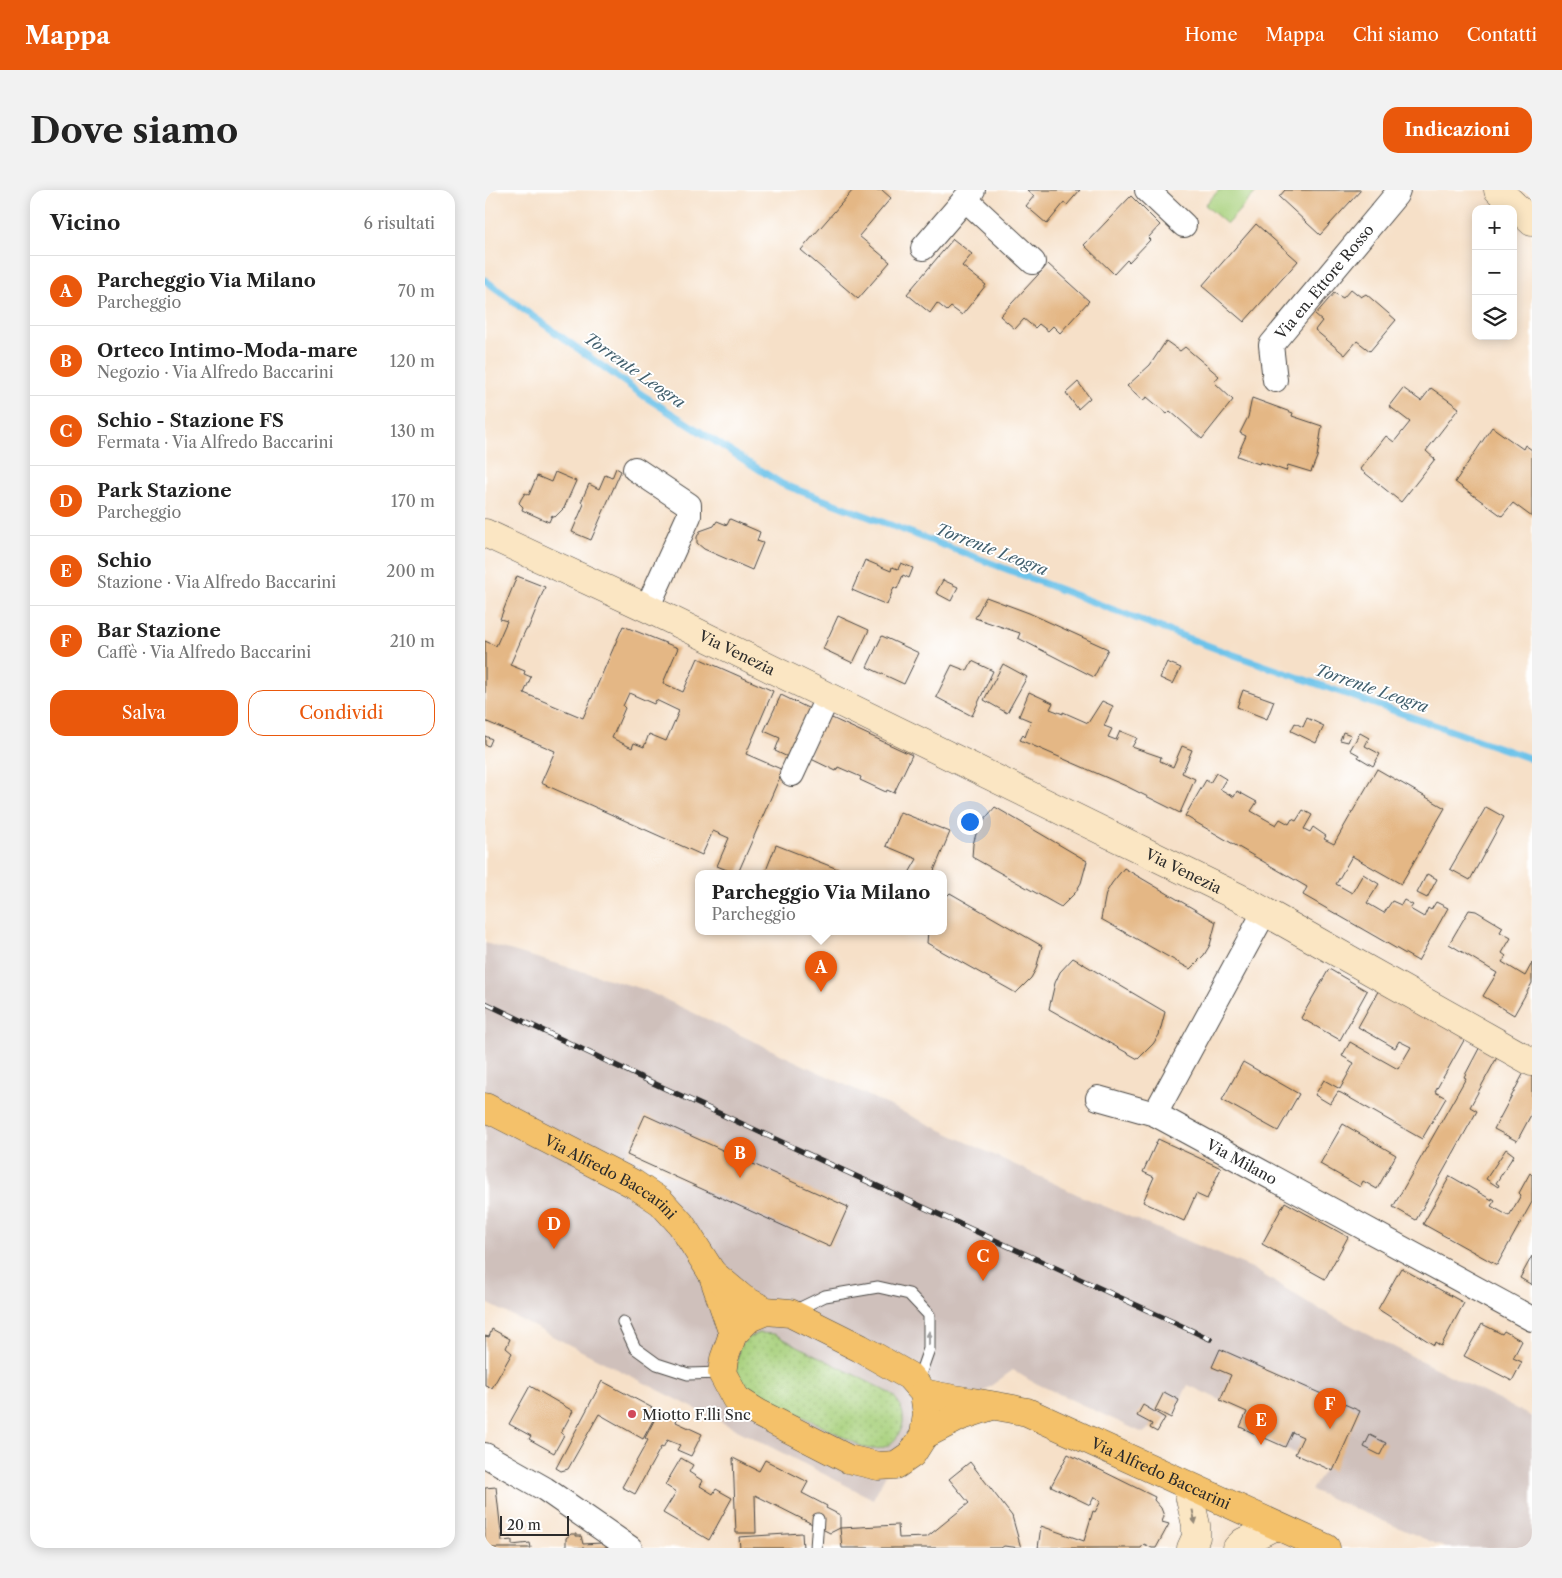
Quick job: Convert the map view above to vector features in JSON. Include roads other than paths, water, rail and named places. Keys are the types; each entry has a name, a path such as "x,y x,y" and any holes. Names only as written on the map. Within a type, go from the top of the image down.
{"main road":[{"name":"Via Alfredo Baccarini","path":"485,1107 634,1184 661,1202 681,1224 711,1272 733,1334"},
{"name":"Via Alfredo Baccarini","path":"711,1272 743,1300 778,1312 860,1348 909,1376 920,1389 957,1401 995,1405 1027,1412 1326,1548"},
{"path":"778,1312 749,1318 733,1334 721,1373 736,1399 758,1413 847,1459 878,1466 896,1465 912,1454 924,1435 927,1414 920,1389"},
{"path":"924,1435 959,1417 995,1405"}],"street":[{"path":"1147,190 1184,225"},
{"name":"Via en. Ettore Rosso","path":"1275,380 1271,345 1396,195 1398,190"},
{"path":"1498,190 1532,222"},
{"path":"923,248 969,195 1033,262"},
{"path":"635,469 689,505 689,516 647,608"},
{"name":"Via Venezia","path":"485,532 647,608 1265,911 1532,1062"},
{"path":"792,774 828,696"},
{"path":"1155,1114 1265,911"},
{"name":"Via Milano","path":"1098,1098 1155,1114 1532,1319"},
{"path":"485,1455 545,1488 630,1548"},
{"path":"1187,1486 1196,1537 1191,1548"},
{"path":"1237,1548 1243,1542 1275,1526"}],"lane":[{"path":"778,1312 825,1296 878,1287 909,1294 929,1315 929,1348 920,1389"},
{"path":"623,1322 635,1348 657,1364 688,1374 721,1373"},
{"path":"816,1548 817,1519"}],"waterway":[{"name":"Torrente Leogra","path":"485,280 644,396 782,484 1217,649 1532,759"}],"railway":[{"path":"485,1003 638,1076 1210,1339"}],"place":[{"name":"Parcheggio Via Milano","path":"821,992"},
{"name":"Orteco Intimo-Moda-mare","path":"740,1178"},
{"name":"Park Stazione","path":"554,1249"},
{"name":"Schio - Stazione FS","path":"983,1281"},
{"name":"Miotto F.lli Snc","path":"632,1414"},
{"name":"Bar Stazione","path":"1330,1429"},
{"name":"Schio","path":"1261,1445"}]}
